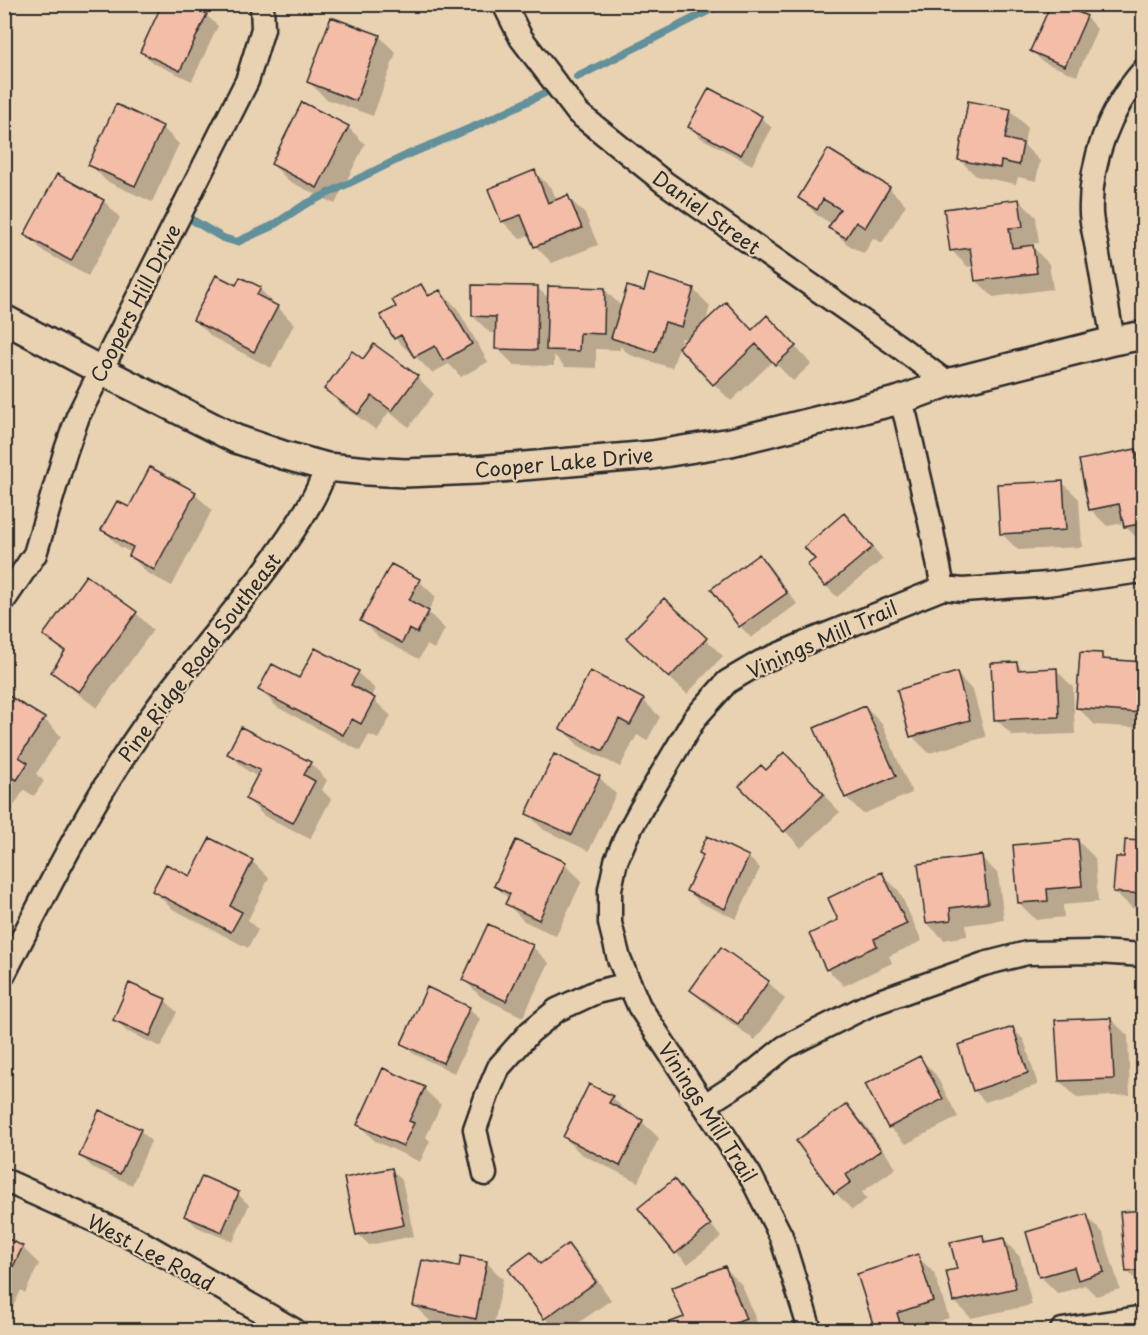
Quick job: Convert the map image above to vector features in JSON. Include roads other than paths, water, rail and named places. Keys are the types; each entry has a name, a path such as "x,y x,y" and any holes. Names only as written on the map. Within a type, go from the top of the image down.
{"street":[{"name":"Coopers Hill Drive","path":"4,600 35,554 78,416 247,81 263,28 261,4"},
{"name":"Daniel Street","path":"504,4 521,38 578,113 665,183 902,348 946,383"},
{"path":"1113,341 1091,215 1092,180 1102,140 1115,111 1143,70"},
{"name":"Cooper Lake Drive","path":"4,319 236,438 283,455 327,467 405,473 477,470 652,455 731,442 900,400 946,383 1143,335"},
{"path":"900,400 933,531 943,588"},
{"name":"Pine Ridge Road Southeast","path":"4,974 57,869 120,763 179,678 276,556 310,503 327,467"},
{"name":"Vinings Mill Trail","path":"810,1330 781,1236 750,1175 639,1006 619,959 610,923 610,889 616,861 627,835 695,717 726,682 761,662 943,588 963,590 1047,584 1143,572"},
{"path":"705,1105 744,1080 785,1047 870,1004 984,964 1028,953 1097,952 1143,955"},
{"path":"485,1174 476,1129 499,1067 530,1032 557,1010 596,992 630,984"},
{"name":"West Lee Road","path":"4,1180 134,1238 294,1330"},
{"path":"1062,1330 1143,1317"}],"waterway":[{"path":"577,77 722,4"},
{"path":"194,221 223,238 237,242 272,226 304,205 407,155 545,93"}]}
